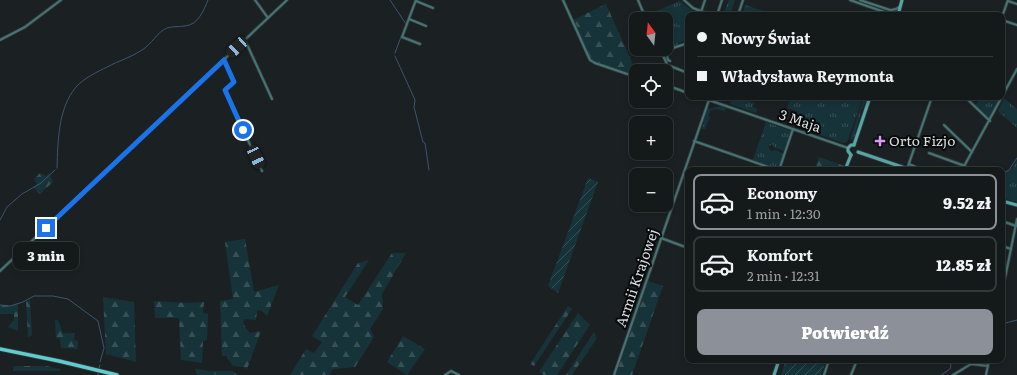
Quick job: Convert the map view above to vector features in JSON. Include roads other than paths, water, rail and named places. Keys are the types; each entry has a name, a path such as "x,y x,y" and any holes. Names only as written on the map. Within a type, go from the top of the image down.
{"main road":[{"path":"898,12 903,0"},
{"path":"899,12 903,0"},
{"path":"851,155 848,148 854,145 869,100"},
{"path":"854,145 858,148 858,152"},
{"path":"851,155 855,155 858,152"},
{"path":"858,152 903,167"},
{"path":"846,167 851,155"},
{"path":"1005,202 1017,205"},
{"path":"0,349 117,375"},
{"path":"774,375 778,363"}],"street":[{"path":"0,40 25,27 61,0"},
{"path":"255,0 268,18"},
{"path":"0,271 287,0"},
{"path":"420,44 402,37 416,0 433,8"},
{"path":"563,0 590,60 629,75"},
{"path":"638,0 643,12"},
{"path":"684,0 693,8 701,12 705,0"},
{"path":"718,12 722,0"},
{"path":"739,12 743,0"},
{"path":"850,0 885,12"},
{"path":"860,0 894,12"},
{"path":"1004,12 1008,0 1017,4"},
{"path":"890,10 897,9 900,6"},
{"path":"409,19 426,26"},
{"path":"1005,19 1017,24"},
{"path":"245,40 272,99"},
{"path":"670,61 668,60 667,56 670,49 685,44"},
{"path":"224,60 234,82 225,90 262,170"},
{"path":"673,67 685,72"},
{"path":"1006,91 1017,69"},
{"path":"673,88 685,92"},
{"name":"Armii Krajowej","path":"685,167 708,100"},
{"name":"3 Maja","path":"714,100 793,130 848,148"},
{"path":"908,167 931,100"},
{"path":"968,100 990,121"},
{"path":"929,153 964,166 1001,100"},
{"path":"944,125 972,152"},
{"path":"779,167 793,130"},
{"path":"694,141 769,167"},
{"path":"909,164 916,167"},
{"name":"Armii Krajowej","path":"614,375 685,167"},
{"path":"1005,278 1017,219"},
{"path":"1005,222 1016,226"},
{"path":"661,238 685,247"},
{"path":"1005,247 1011,249"},
{"path":"824,375 828,363"},
{"path":"851,375 855,363"},
{"path":"986,375 988,363"},
{"path":"953,375 972,364 988,366"},
{"path":"445,375 450,371 453,371 459,375"}],"waterway":[{"path":"57,168 62,115 70,96 76,87 95,73 142,50 149,45 163,30 169,27 190,25 194,23 205,8 208,0"},
{"path":"390,0 406,24"},
{"path":"395,53 401,37"},
{"path":"395,56 415,100 414,107 423,142 425,143 429,170"},
{"path":"1005,172 1009,170 1017,158"},
{"path":"0,220 7,207 22,194 41,183 55,170"},
{"path":"0,305 10,306 23,302 34,296 53,296 68,299 98,321 104,348 100,362"},
{"path":"1005,323 1017,320"},
{"path":"941,375 950,369 950,363"}],"place":[{"name":"Orto Fizjo","path":"880,141"}]}
